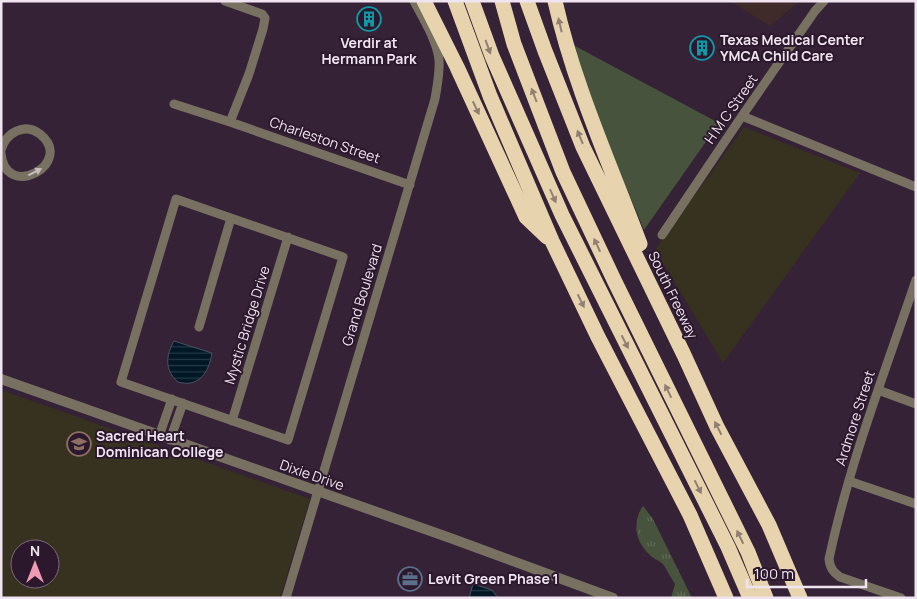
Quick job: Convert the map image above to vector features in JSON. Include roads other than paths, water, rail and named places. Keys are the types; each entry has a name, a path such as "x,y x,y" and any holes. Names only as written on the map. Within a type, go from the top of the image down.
{"highway":[{"path":"424,1 526,217 552,241"},
{"path":"455,1 490,96 552,241 598,337 690,515 726,598"},
{"path":"472,1 492,56 562,215 728,547 750,598"},
{"path":"502,1 514,44 563,172 748,552 766,598"},
{"name":"South Freeway","path":"527,1 544,51 584,146 717,427 769,525 800,598"},
{"path":"555,1 563,36 591,120 684,355"}],"street":[{"path":"225,1 262,14 265,18 249,74 230,122"},
{"name":"Grand Boulevard","path":"286,598 316,491 436,99 439,70 437,48 414,1"},
{"name":"H M C Street","path":"662,235 742,116 824,1"},
{"name":"Charleston Street","path":"174,104 410,185"},
{"path":"742,116 916,187"},
{"path":"30,129 43,137 49,150 49,157 42,170 36,174 24,177 10,172 5,166 1,158 2,147 8,136 14,131 30,129"},
{"path":"176,199 231,218 343,258 288,440 122,382 176,199"},
{"path":"198,327 231,218"},
{"name":"Mystic Bridge Drive","path":"232,421 288,238"},
{"name":"Ardmore Street","path":"901,598 840,577 829,566 830,553 850,481 878,390 912,303 916,280"},
{"name":"Dixie Drive","path":"1,379 613,598"},
{"path":"878,390 916,404"},
{"path":"159,436 172,399"},
{"path":"170,440 183,403"},
{"path":"850,481 916,504"}],"water":[{"path":"174,341 212,353 211,360 202,377 192,383 178,382 170,372 168,357"},
{"path":"473,584 492,590 498,598 469,598"}],"place":[{"name":"Verdir at Hermann Park","path":"369,19"},
{"name":"Texas Medical Center YMCA Child Care","path":"702,48"},
{"name":"Sacred Heart Dominican College","path":"79,444"},
{"name":"Levit Green Phase 1","path":"410,579"}]}
